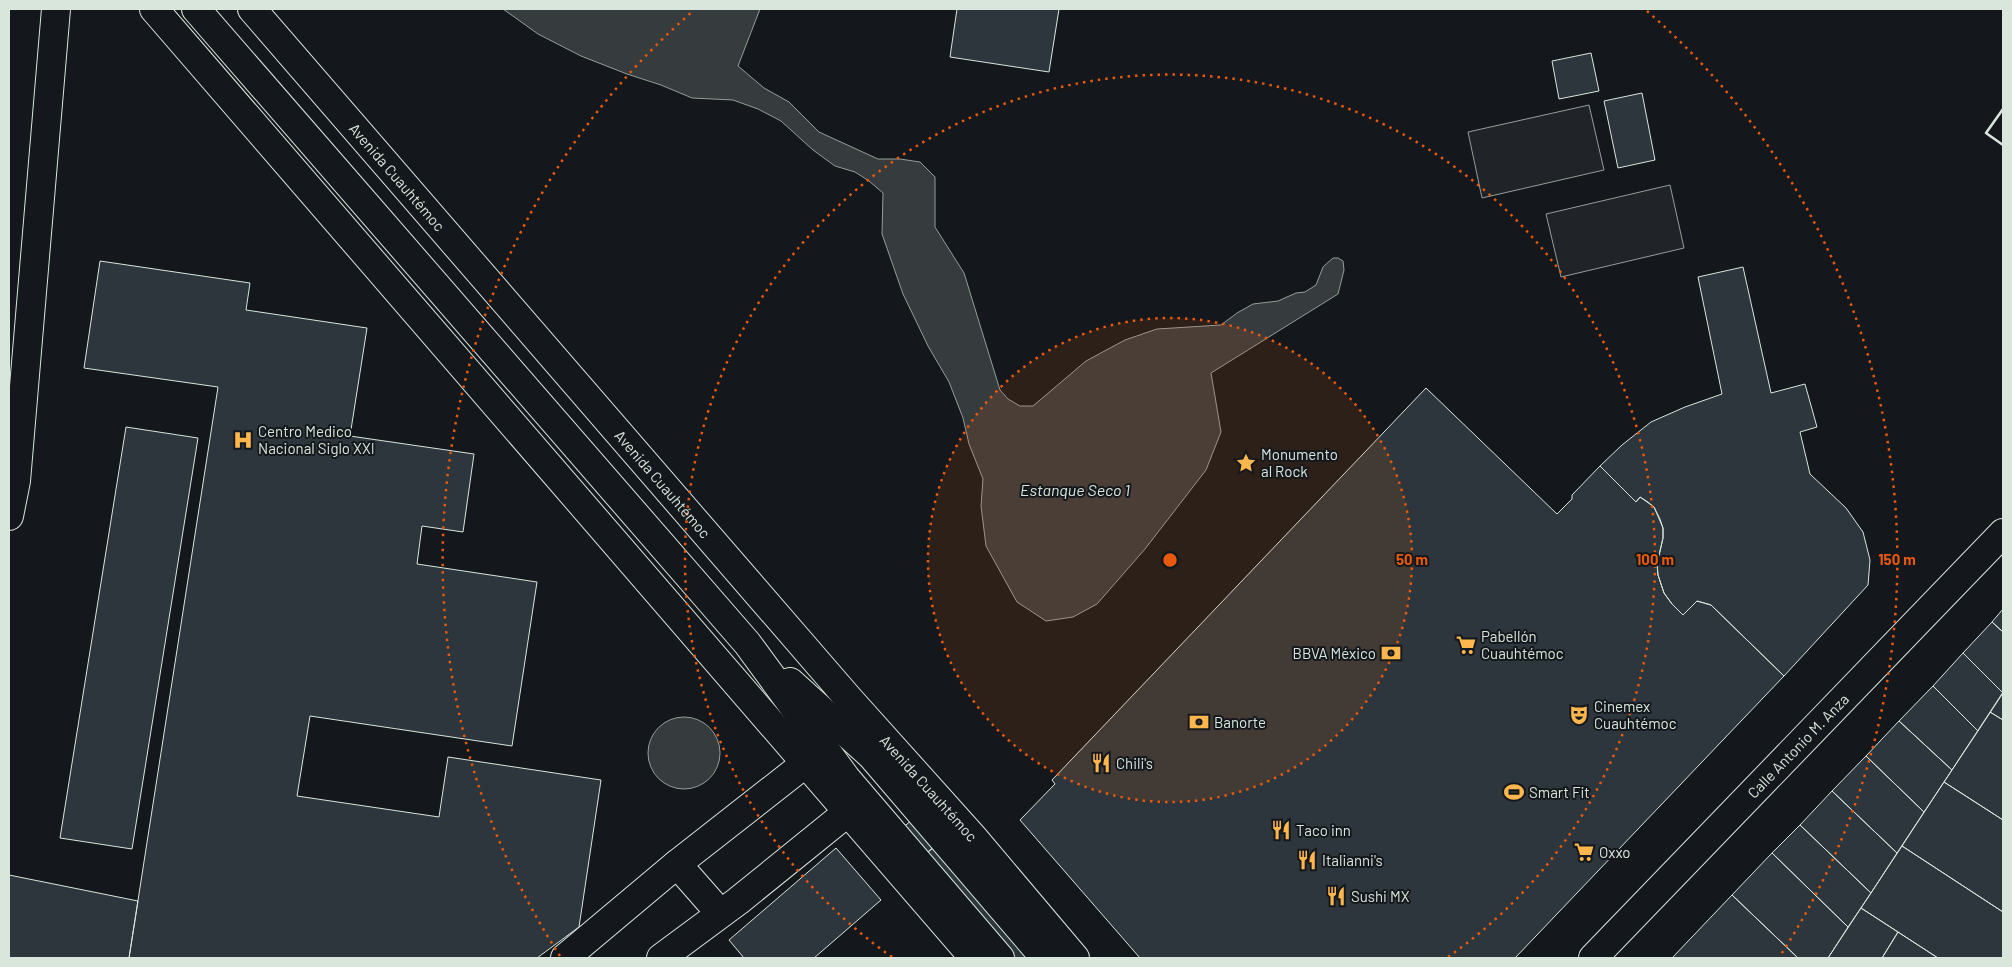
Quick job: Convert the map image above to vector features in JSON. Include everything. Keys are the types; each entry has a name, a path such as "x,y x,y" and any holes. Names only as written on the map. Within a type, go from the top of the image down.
{"main road":[{"path":"9,516 16,481 56,9"},
{"path":"154,9 974,958"},
{"path":"196,9 747,643 846,778 1000,958"},
{"name":"Avenida Cuauhtémoc","path":"252,9 849,699 972,836 1076,958"},
{"name":"Calle Antonio M. Anza","path":"1593,958 2003,533"},
{"path":"747,643 871,755 1045,958"},
{"path":"565,958 678,864 806,762"},
{"path":"661,958 738,901 848,812"},
{"path":"678,864 720,913"}],"shaded area":[{"path":"1589,105 1604,170 1482,198 1468,132"},
{"path":"1670,185 1684,248 1561,277 1546,214"}],"water":[{"name":"Estanque Seco 1","path":"503,9 760,9 738,66 764,88 789,102 819,132 878,159 900,159 920,162 935,177 935,227 964,273 1000,390 1008,399 1020,406 1033,406 1086,361 1125,340 1157,329 1221,325 1253,304 1278,301 1296,293 1305,292 1316,285 1323,267 1333,258 1343,261 1344,270 1338,294 1211,373 1221,432 1206,470 1145,549 1097,604 1073,617 1046,621 1017,602 986,546 981,506 983,479 969,444 963,418 949,382 928,346 903,294 882,234 883,193 855,172 835,166 813,150 781,121 758,109 733,100 692,98 581,56 538,34"},
{"path":"677,717 691,717 710,727 720,746 720,760 710,779 691,789 677,789 658,779 648,760 648,746 658,727"}],"building":[{"path":"957,9 1059,9 1049,72 950,57"},
{"path":"1591,53 1599,91 1559,99 1552,61"},
{"path":"1642,93 1655,160 1618,168 1604,101"},
{"path":"100,261 250,283 246,310 367,328 350,436 474,454 463,532 422,526 417,564 537,582 512,746 310,716 297,796 439,817 448,757 601,780 579,927 537,958 129,958 218,387 84,368"},
{"path":"1743,267 1771,393 1805,384 1817,427 1800,432 1810,474 1846,508 1863,532 1870,560 1868,585 1784,676 1711,605 1697,601 1683,615 1672,604 1664,593 1658,575 1657,564 1663,538 1663,528 1654,507 1640,497 1636,502 1600,466 1622,445 1651,422 1722,394 1698,277"},
{"name":"Pabellón Cuauhtémoc","path":"1426,388 1557,514 1572,499 1572,495 1600,466 1636,502 1640,497 1648,502 1654,507 1663,528 1663,538 1657,564 1658,575 1664,593 1672,604 1683,615 1697,601 1711,605 1784,676 1515,958 1140,958 1020,820 1055,784 1052,780"},
{"path":"126,427 198,438 132,849 60,838"},
{"path":"2003,609 2003,632 1992,622"},
{"path":"1992,622 2003,632 2003,693 1963,653"},
{"path":"1963,653 2003,693 1978,731 1933,686"},
{"path":"1933,686 1978,731 1952,770 1899,721"},
{"path":"2003,692 2003,720 1990,712"},
{"path":"1990,712 2003,720 2003,820 1944,782"},
{"path":"1899,721 1952,770 1924,812 1866,756"},
{"path":"1866,756 1924,812 1897,853 1832,791"},
{"path":"1944,782 2003,820 2003,912 1902,846"},
{"path":"1832,791 1897,853 1871,893 1800,825"},
{"path":"913,819 936,845 923,856 900,830"},
{"path":"1800,825 1871,893 1848,927 1772,853"},
{"path":"944,839 1045,958 998,958 916,862"},
{"path":"1902,846 2003,912 2003,958 1938,958 1861,908"},
{"path":"836,848 881,900 814,958 744,958 729,940"},
{"path":"1772,853 1848,927 1828,958 1798,958 1732,895"},
{"path":"9,875 138,901 129,958 9,958"},
{"path":"1732,895 1798,958 1672,958"},
{"path":"1861,908 1898,932 1882,958 1828,958"},
{"path":"1898,932 1938,958 1882,958"}],"wall":[{"path":"2003,109 1986,133 2003,145"}],"place":[{"name":"Centro Medico Nacional Siglo XXI","path":"243,440"},
{"name":"Monumento al Rock","path":"1246,463"},
{"name":"Pabellón Cuauhtémoc","path":"1466,645"},
{"name":"BBVA México","path":"1391,653"},
{"name":"Cinemex Cuauhtémoc","path":"1579,715"},
{"name":"Banorte","path":"1199,722"},
{"name":"Chili's","path":"1101,763"},
{"name":"Smart Fit","path":"1514,792"},
{"name":"Taco inn","path":"1281,830"},
{"name":"Oxxo","path":"1584,852"},
{"name":"Italianni's","path":"1307,860"},
{"name":"Sushi MX","path":"1336,896"}]}
